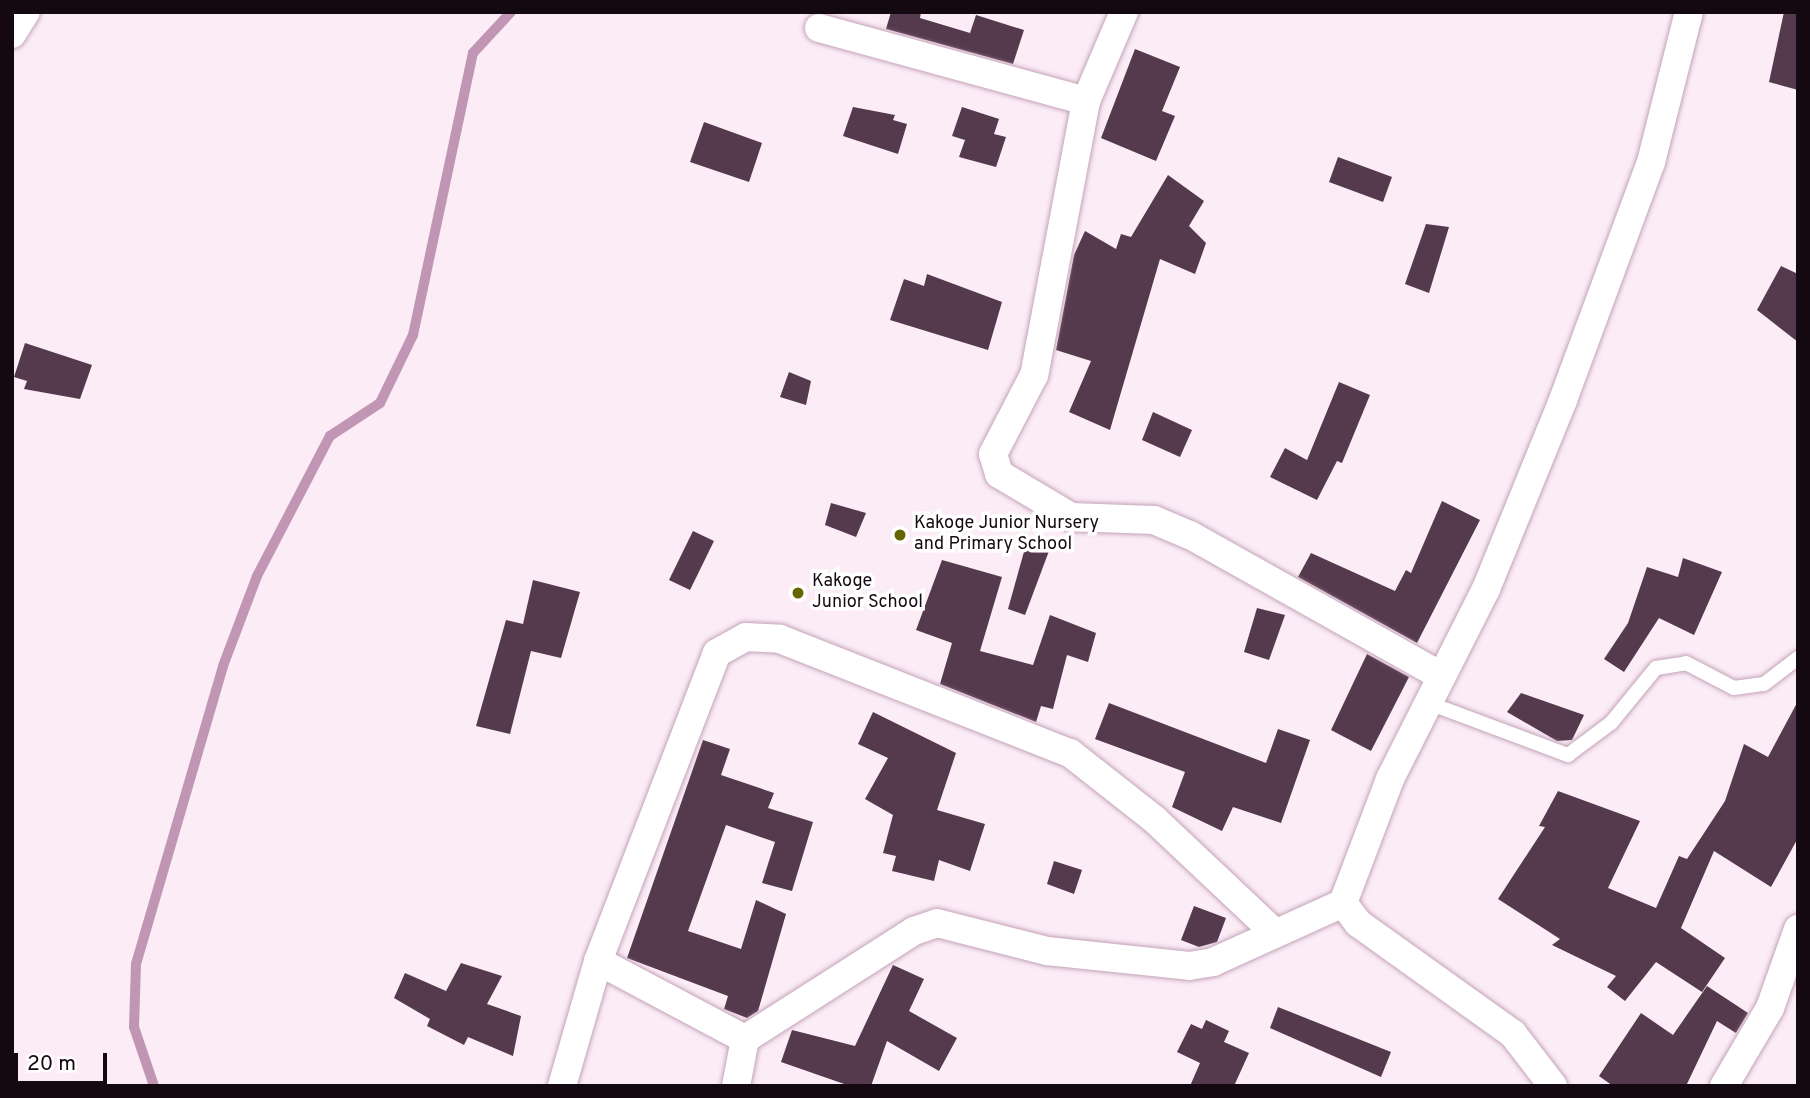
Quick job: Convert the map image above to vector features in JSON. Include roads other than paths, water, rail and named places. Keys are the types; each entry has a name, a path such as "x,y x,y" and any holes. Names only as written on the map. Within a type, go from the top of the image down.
{"street":[{"path":"12,34 26,12"},
{"path":"1125,12 1086,101 1034,375 993,454 999,474 1071,517 1154,520 1190,535 1438,675"},
{"path":"736,1086 745,1039 914,931 937,923 1046,951 1189,966 1213,962 1273,931 1343,903 1438,675 1486,589 1572,376 1651,162 1689,12"},
{"path":"819,28 1086,101"},
{"path":"562,1086 598,961 716,653 746,637 780,639 1070,753 1154,819 1273,931"},
{"path":"1343,903 1358,923 1513,1034 1553,1086"},
{"path":"1724,1086 1770,1008 1798,929"},
{"path":"598,961 745,1039"}],"lane":[{"path":"1426,702 1568,755 1611,723 1656,668 1686,663 1734,688 1764,684 1798,658"}],"waterway":[{"path":"154,1086 134,1027 136,964 223,666 257,576 330,436 380,403 413,335 473,53 511,12"}],"place":[{"name":"Kakoge Junior Nursery and Primary School","path":"900,535"},
{"name":"Kakoge Junior School","path":"798,593"}]}
